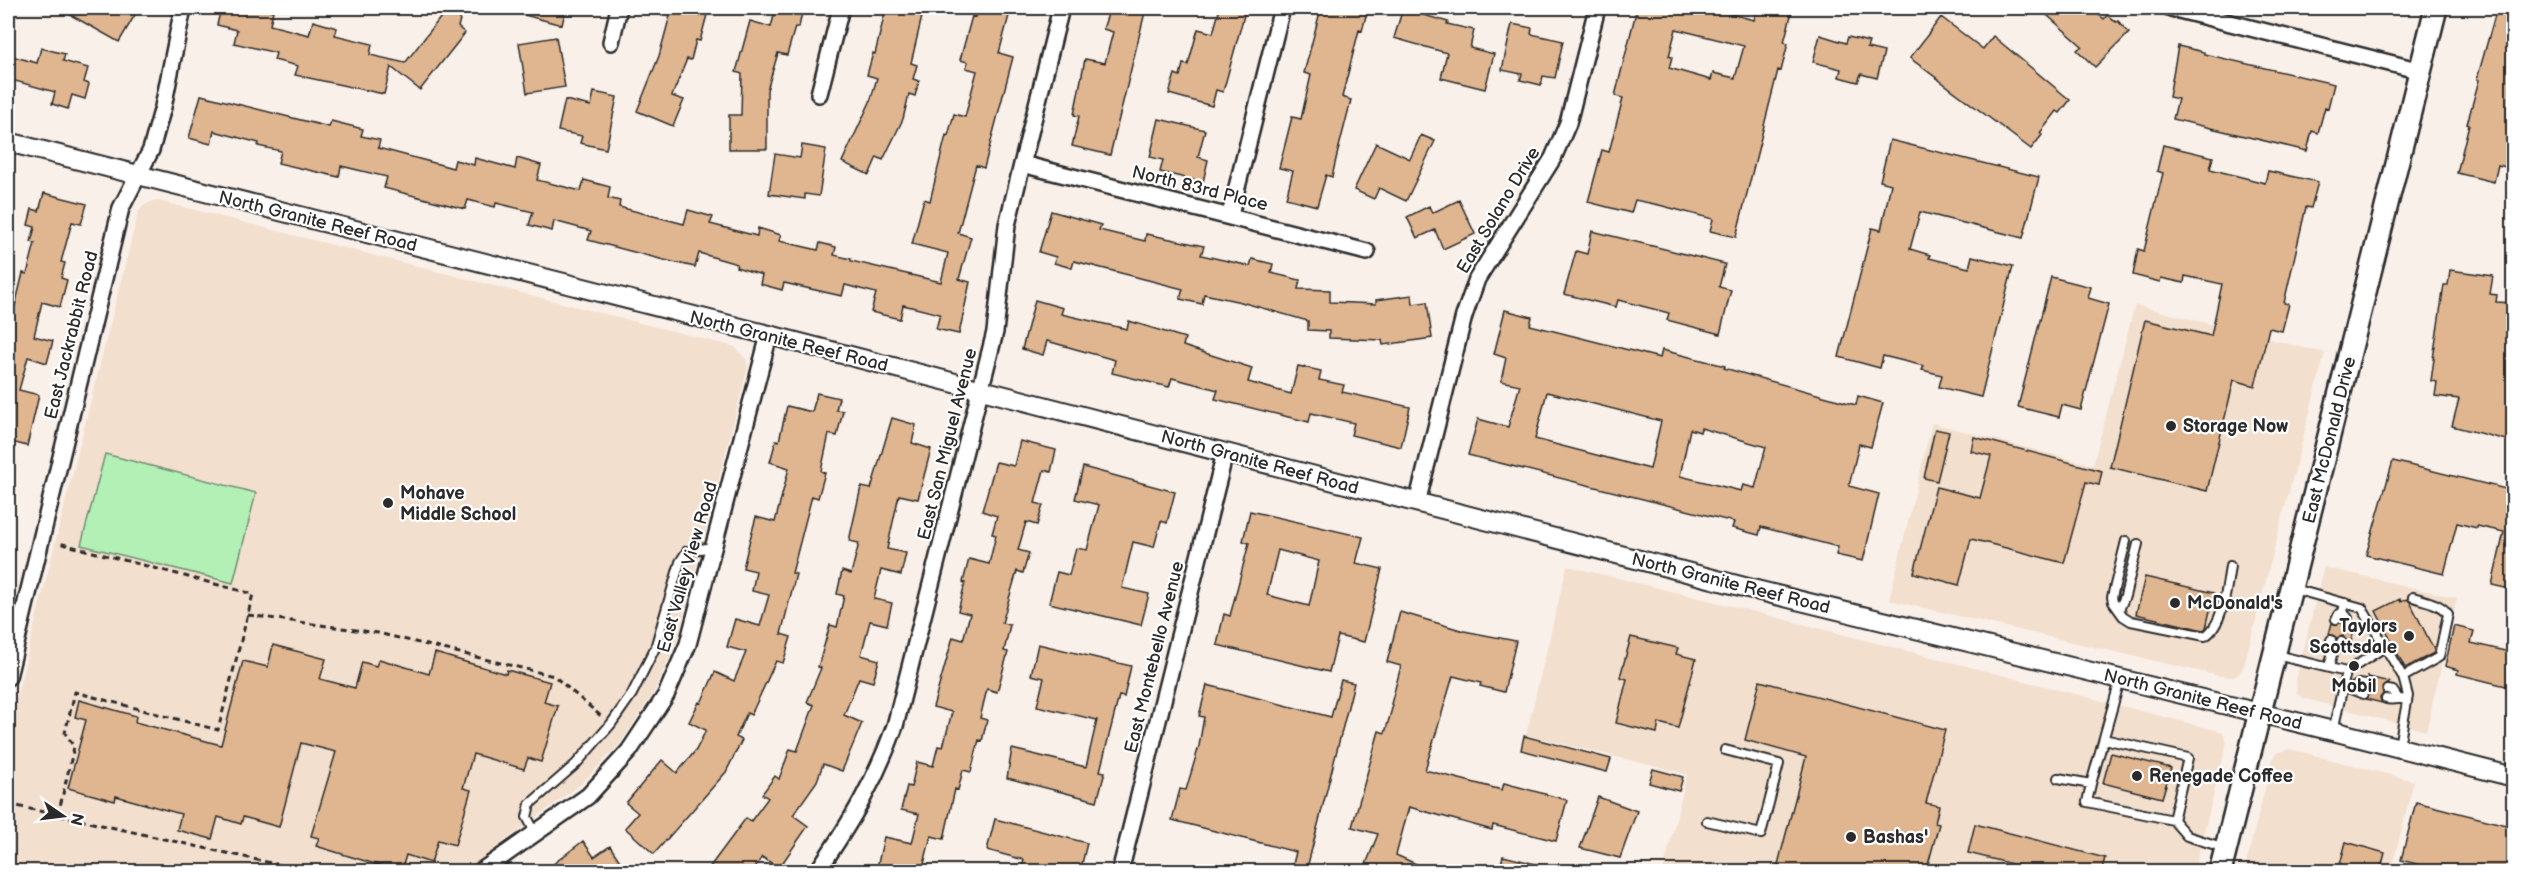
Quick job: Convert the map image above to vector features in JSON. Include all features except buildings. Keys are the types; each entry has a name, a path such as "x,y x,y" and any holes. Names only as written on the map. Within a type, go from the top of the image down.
{"main road":[{"name":"East McDonald Drive","path":"2220,872 2436,8"}],"street":[{"name":"East Jackrabbit Road","path":"8,677 121,208 151,150 164,107 183,8"},
{"path":"611,42 620,8"},
{"path":"819,94 841,8"},
{"name":"East San Miguel Avenue","path":"817,872 863,802 896,726 995,332 1007,225 1061,8"},
{"path":"1230,215 1282,8"},
{"name":"East Solano Drive","path":"1417,503 1464,316 1477,279 1540,181 1557,150 1568,123 1597,8"},
{"path":"2170,8 2421,71"},
{"name":"North Granite Reef Road","path":"8,142 769,335 1763,592 2514,777"},
{"name":"North 83rd Place","path":"1022,164 1230,215 1367,252"},
{"name":"East Valley View Road","path":"480,872 588,796 629,750 666,695 688,644 769,335"},
{"name":"East Montebello Avenue","path":"1120,872 1225,453"}],"lane":[{"path":"2126,541 2112,597 2119,610 2131,621 2205,636 2213,632 2218,621 2230,566"},
{"path":"2119,610 2125,596 2138,544"},
{"path":"536,834 526,817 530,804 576,764 611,724 632,694 655,648 680,562 687,551 715,547"},
{"path":"2292,589 2344,608 2362,608 2403,677 2407,700 2398,748"},
{"path":"2403,677 2439,657 2448,614 2434,604 2413,597"},
{"path":"2336,620 2344,608"},
{"path":"2344,608 2348,618 2347,622"},
{"path":"2331,640 2330,645 2333,651"},
{"path":"2329,667 2333,651 2340,646 2341,642"},
{"path":"2333,731 2346,672 2385,647"},
{"path":"2276,655 2346,672"},
{"path":"2120,679 2087,802 2173,820 2187,836 2226,849"},
{"path":"2353,688 2359,684 2366,685"},
{"path":"2343,686 2353,688 2363,694"},
{"path":"2388,690 2397,697 2407,700"},
{"path":"2386,699 2397,697"},
{"path":"2104,739 2188,758 2173,820"},
{"path":"1707,820 1761,834 1779,764 1725,750"},
{"path":"2058,778 2091,784"}],"path":[{"path":"58,815 74,747 65,733 75,692 218,730 253,594 59,543"},
{"path":"248,615 378,633 554,676 605,719"},
{"path":"8,804 311,872"}],"shaded area":[{"name":"Mohave Middle School","path":"155,200 735,347 746,359 748,366 677,640 655,691 619,745 581,784 465,871 8,872 8,731 138,213 143,206"},
{"path":"2135,305 2325,353 2244,665 2240,673 2234,677 2220,676 1889,600 1932,423 2093,465"},
{"path":"1567,566 2223,732 2227,742 2194,871 1663,872 1687,774 1526,735"},
{"path":"2324,567 2457,598 2426,731 2303,698 2297,694 2296,680"},
{"path":"2290,749 2414,781 2391,871 2244,872 2272,761 2277,753"}],"green space":[{"path":"105,454 256,493 233,583 81,545"}],"place":[{"name":"Storage Now","path":"2171,426"},
{"name":"Mohave Middle School","path":"388,503"},
{"name":"McDonald's","path":"2175,603"},
{"name":"Taylors Scottsdale","path":"2409,636"},
{"name":"Mobil","path":"2354,666"},
{"name":"Renegade Coffee","path":"2137,776"},
{"name":"Bashas'","path":"1851,837"}]}
